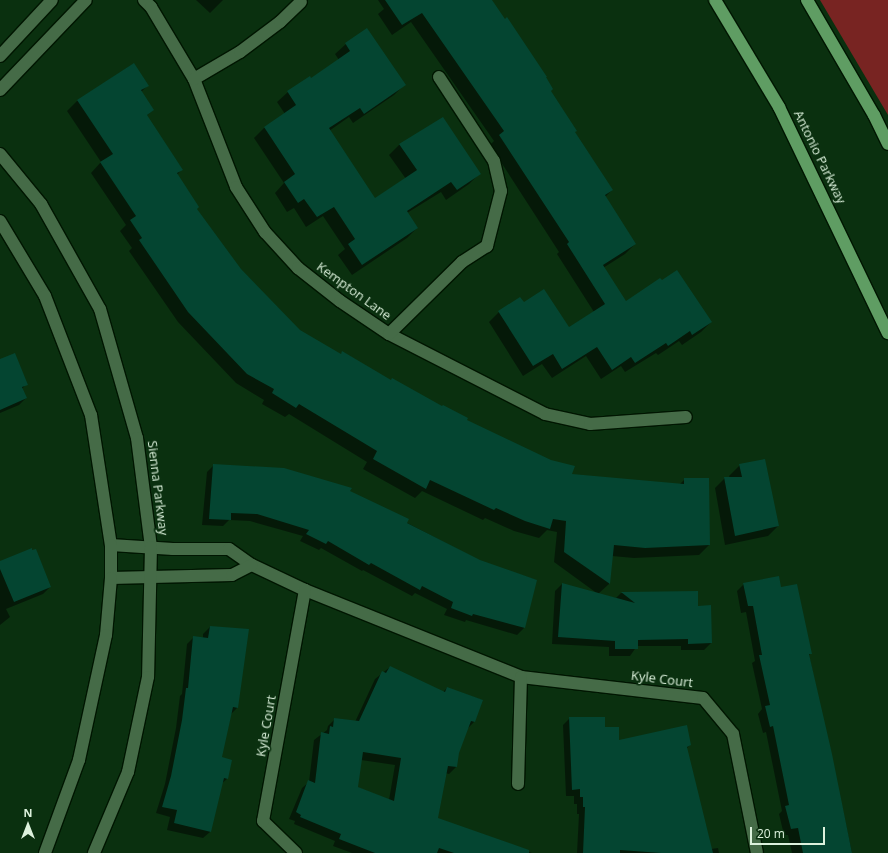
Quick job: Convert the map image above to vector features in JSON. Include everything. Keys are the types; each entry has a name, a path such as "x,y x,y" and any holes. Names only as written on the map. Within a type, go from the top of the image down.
{"main road":[{"name":"Antonio Parkway","path":"715,0 779,107 888,334"},
{"path":"807,0 874,115 888,144"}],"street":[{"path":"0,56 52,0"},
{"path":"0,90 86,0"},
{"name":"Kempton Lane","path":"144,0 151,6 194,79 236,187 265,232 304,272 340,301 389,334 545,414 590,424 686,417"},
{"path":"194,79 240,52 280,22 301,1"},
{"path":"389,334 462,262 487,246 501,191 494,161 440,77"},
{"name":"Sienna Parkway","path":"0,154 41,204 100,309 137,438 151,547 152,578 148,677 128,772 94,853"},
{"path":"0,221 45,296 92,415 111,545 111,578 106,635 79,760 45,853"},
{"name":"Kyle Court","path":"111,545 173,549 229,549 252,565 305,590 522,677 703,698 733,734 757,853"},
{"path":"111,578 232,575 252,565"},
{"name":"Kyle Court","path":"296,853 262,821 305,590"},
{"path":"518,784 522,677"}],"shaded area":[{"path":"820,0 888,0 888,115"}],"building":[{"path":"385,0 492,0 505,19 507,17 547,77 553,89 551,91 577,131 575,132 613,190 605,195 636,244 603,265 626,301 660,278 662,280 677,270 712,322 692,335 690,331 668,346 666,343 635,363 631,357 612,370 597,347 562,369 553,354 533,366 498,311 520,297 524,302 544,289 569,327 605,304 567,244 569,242 499,135 504,131 422,13 402,25"},
{"path":"367,28 406,85 364,114 360,108 329,128 375,198 417,170 399,144 443,117 481,174 457,190 451,182 407,211 418,228 362,265 348,244 355,239 334,207 317,217 304,199 298,203 284,182 295,174 264,127 296,105 287,91 310,76 311,78 350,51 345,43"},
{"path":"134,63 149,86 141,90 154,110 147,115 183,170 177,173 199,207 197,209 241,269 300,330 341,354 342,351 391,380 392,378 442,406 443,405 468,418 467,420 551,460 575,466 572,474 684,484 684,478 709,478 710,545 645,548 614,545 610,584 564,552 566,521 553,519 550,529 525,521 496,508 494,510 430,480 426,489 373,459 377,451 299,404 296,408 272,393 274,389 247,374 188,312 139,240 142,238 130,220 136,216 100,162 113,154 77,100"},
{"path":"15,353 28,385 22,387 27,398 0,410 0,359"},
{"path":"765,459 779,526 735,536 724,477 742,477 739,464"},
{"path":"213,464 284,468 352,488 350,491 409,519 407,523 480,560 537,580 525,628 473,614 472,616 451,608 453,602 422,586 420,590 371,563 369,565 328,541 326,544 306,534 309,530 257,514 231,513 231,520 209,519"},
{"path":"32,548 32,550 36,549 51,587 14,602 0,569 0,561"},
{"path":"779,576 781,587 797,584 812,654 809,654 832,754 852,853 803,853 798,828 791,829 785,806 789,805 773,726 770,727 765,706 770,705 759,655 762,655 753,606 748,606 743,583"},
{"path":"562,583 635,603 621,592 698,591 698,606 711,605 712,643 688,644 688,639 638,640 638,649 615,649 615,641 558,637"},
{"path":"210,626 249,629 238,708 233,707 222,757 232,760 228,779 224,778 211,832 174,823 177,810 162,807 171,776 182,720 186,688 188,688 193,636 208,638"},
{"path":"390,666 445,692 447,687 483,700 475,722 471,721 459,753 457,767 448,766 438,818 529,850 529,853 454,853 439,848 437,853 375,853 339,839 341,834 300,817 301,815 296,812 308,780 315,783 321,732 329,734 330,726 333,727 334,718 359,721 382,671 386,673","holes":["363,752 401,758 394,801 358,787"]},
{"path":"569,717 605,717 605,727 619,727 619,740 687,725 691,745 687,747 713,853 661,853 620,850 620,853 583,853 585,807 583,807 583,797 580,797 580,789 572,790"}]}
